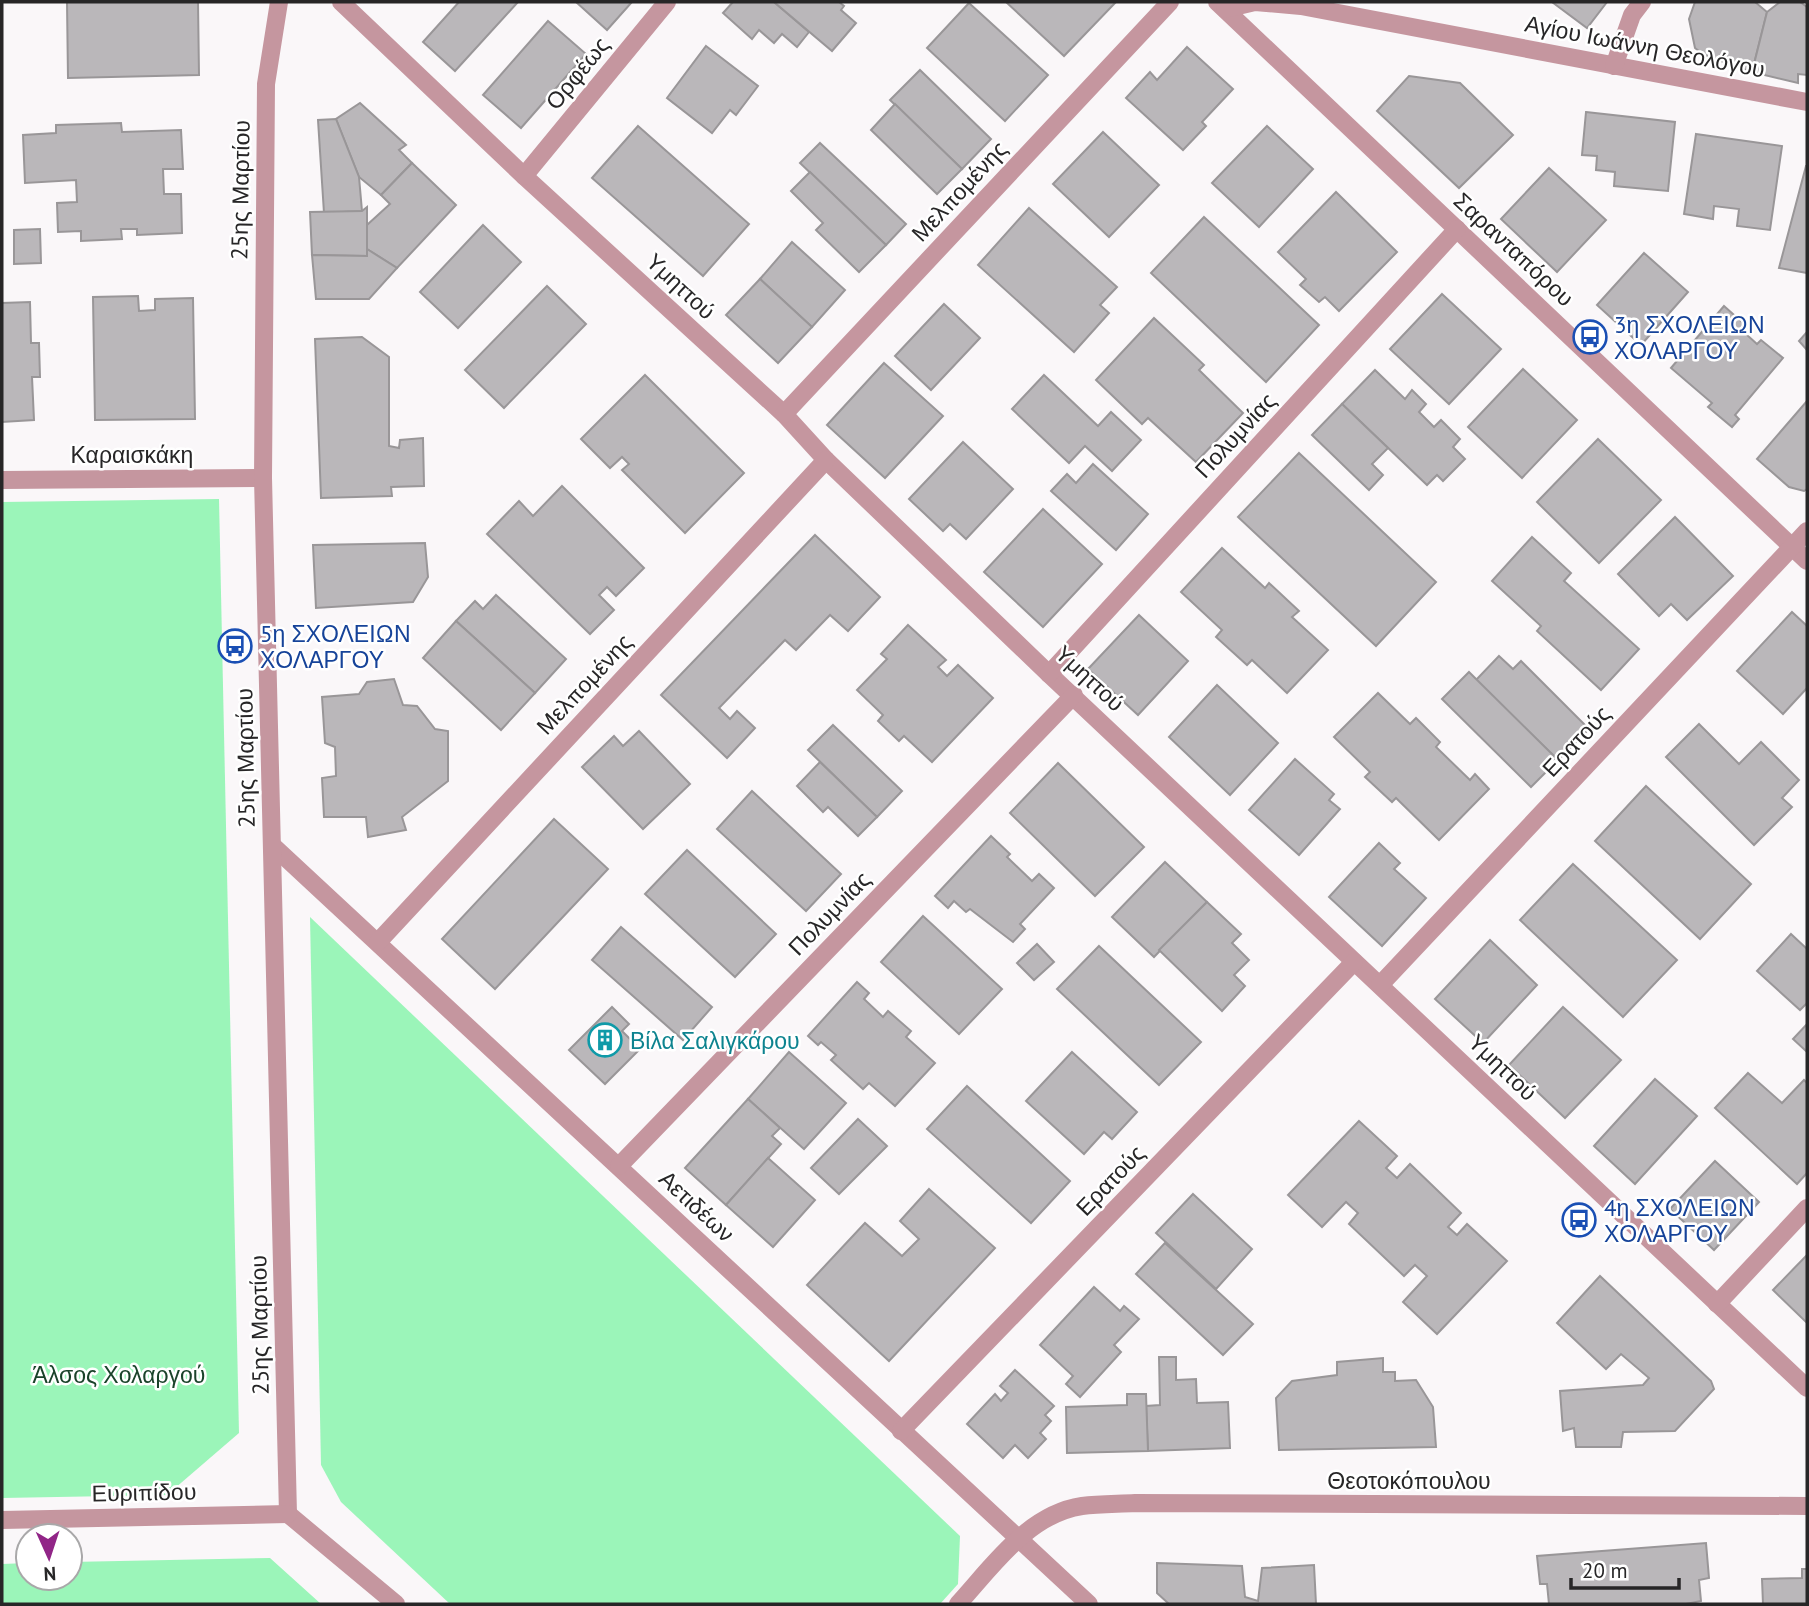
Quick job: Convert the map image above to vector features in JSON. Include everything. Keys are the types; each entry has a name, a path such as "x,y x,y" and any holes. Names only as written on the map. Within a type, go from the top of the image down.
{"street":[{"name":"25ης Μαρτίου","path":"279,2 266,84 263,478 288,1514"},
{"name":"Υμηττού","path":"341,2 524,176 784,414 826,460 1049,674 1807,1388"},
{"name":"Ορφέως","path":"524,176 667,2"},
{"name":"Μελπομένης","path":"784,414 1170,2"},
{"name":"Αγίου Ιωάννη Θεολόγου","path":"1221,5 1255,2 1301,6 1807,102"},
{"path":"1614,65 1632,15 1642,2"},
{"name":"Σαρανταπόρου","path":"1221,5 1807,561"},
{"name":"Πολυμνίας","path":"1049,674 1457,229"},
{"name":"Μελπομένης","path":"378,942 826,460"},
{"name":"Καραισκάκη","path":"2,480 263,478"},
{"name":"Ερατούς","path":"1380,985 1807,531"},
{"name":"Πολυμνίας","path":"619,1166 1073,695"},
{"name":"Αετιδέων","path":"272,845 1089,1604"},
{"name":"Ερατούς","path":"901,1431 1354,962"},
{"path":"1717,1304 1807,1208"},
{"name":"Θεοτοκόπουλου","path":"958,1604 1018,1538 1049,1517 1080,1506 1135,1503 1807,1506"},
{"path":"288,1514 396,1604"},
{"name":"Ευριπίδου","path":"2,1520 288,1514"}],"green space":[{"name":"Άλσος Χολαργού","path":"219,499 239,1433 167,1495 2,1498 2,502"},
{"path":"310,917 960,1536 958,1584 940,1604 450,1604 341,1502 321,1465"},
{"path":"270,1558 321,1604 2,1604 2,1564 14,1564 14,1592 84,1592 84,1562"}],"building":[{"path":"67,2 198,2 199,75 68,78"},
{"path":"459,2 518,2 455,71 423,42"},
{"path":"576,2 632,2 607,30"},
{"path":"733,2 774,2 809,32 797,47 782,34 774,43 759,30 752,39 723,13"},
{"path":"774,2 839,2 844,6 841,10 856,23 832,51"},
{"path":"1006,2 1116,2 1064,56"},
{"path":"1552,2 1607,2 1587,28"},
{"path":"1695,2 1755,2 1767,12 1752,72 1704,55 1695,48 1689,19"},
{"path":"1780,2 1800,2 1807,7 1807,75 1798,74 1798,83 1752,72 1767,12"},
{"path":"969,3 1048,75 1005,121 927,48"},
{"path":"548,21 586,54 521,128 483,95"},
{"path":"706,46 758,86 736,115 730,110 712,133 667,98"},
{"path":"1187,47 1233,89 1202,122 1206,126 1183,150 1126,98 1150,72 1157,80"},
{"path":"920,70 991,139 962,169 890,100"},
{"path":"1409,76 1460,83 1513,135 1459,188 1377,111"},
{"path":"360,103 406,145 399,150 412,163 381,195 359,177 336,119"},
{"path":"895,104 962,169 937,194 871,130"},
{"path":"1586,112 1675,122 1668,191 1614,186 1615,172 1596,170 1597,156 1582,155"},
{"path":"336,119 359,177 362,211 324,213 318,120"},
{"path":"121,123 122,132 181,130 183,169 163,169 164,194 181,194 182,233 137,235 137,229 121,229 122,239 81,241 81,231 58,232 57,203 77,202 76,180 25,183 23,135 56,133 56,125"},
{"path":"638,126 749,224 703,276 592,178"},
{"path":"1267,126 1313,169 1259,227 1212,183"},
{"path":"1103,132 1159,185 1109,237 1053,184"},
{"path":"1696,134 1782,146 1770,230 1737,226 1739,209 1714,206 1713,219 1684,214"},
{"path":"820,143 906,224 886,245 800,163"},
{"path":"412,163 456,205 397,268 367,249 367,225 390,204 381,195"},
{"path":"1807,166 1807,273 1779,268"},
{"path":"1549,168 1606,220 1557,272 1501,219"},
{"path":"810,172 886,245 859,272 816,230 823,223 791,191"},
{"path":"1336,192 1397,252 1339,311 1325,297 1319,302 1300,285 1306,279 1278,252"},
{"path":"367,207 367,256 312,255 310,212 362,211"},
{"path":"1029,208 1117,287 1100,305 1109,313 1074,352 978,265"},
{"path":"1204,217 1319,325 1266,382 1151,273"},
{"path":"483,225 521,262 458,328 420,292"},
{"path":"40,229 41,263 14,264 14,230"},
{"path":"792,242 845,290 812,327 760,279"},
{"path":"367,249 397,268 369,299 316,299 312,255 367,256"},
{"path":"1644,253 1688,292 1641,345 1597,305"},
{"path":"760,279 812,327 778,363 726,315"},
{"path":"547,286 586,324 504,408 465,370"},
{"path":"1442,294 1501,349 1449,404 1390,349"},
{"path":"138,296 139,311 155,310 155,299 193,298 195,419 95,420 93,297"},
{"path":"30,302 31,343 39,343 40,377 32,377 34,420 2,422 2,303"},
{"path":"944,304 980,338 931,390 895,356"},
{"path":"1724,306 1751,330 1747,335 1757,344 1761,340 1783,358 1735,415 1739,419 1732,427 1708,407 1712,403 1671,368"},
{"path":"1154,318 1204,365 1199,370 1243,413 1196,462 1148,418 1142,424 1096,380"},
{"path":"1807,332 1807,350 1799,341"},
{"path":"362,337 389,357 389,446 399,448 400,440 423,438 424,486 391,487 392,496 321,498 315,339"},
{"path":"884,363 943,416 885,478 827,425"},
{"path":"1523,369 1577,420 1522,478 1468,427"},
{"path":"1375,370 1405,399 1412,390 1426,404 1419,412 1434,427 1441,420 1460,439 1453,447 1465,459 1443,481 1437,475 1427,485 1342,404"},
{"path":"645,375 744,473 685,533 622,470 629,464 622,457 610,468 581,439"},
{"path":"1044,375 1098,426 1111,412 1141,440 1112,471 1085,446 1069,463 1012,409"},
{"path":"1807,401 1807,489 1804,491 1789,487 1757,459"},
{"path":"1342,404 1388,448 1372,464 1383,475 1369,490 1312,435"},
{"path":"1598,439 1661,500 1599,563 1537,502"},
{"path":"963,442 1013,489 966,539 950,524 943,531 909,499"},
{"path":"1299,453 1436,582 1376,646 1238,517"},
{"path":"1093,464 1148,514 1116,550 1051,491 1067,474 1076,483"},
{"path":"562,486 644,568 616,596 607,587 599,595 614,610 590,634 487,534 519,501 533,516"},
{"path":"1043,509 1102,564 1043,627 984,572"},
{"path":"1675,517 1733,576 1687,620 1671,604 1659,616 1618,574"},
{"path":"815,535 880,597 848,631 830,615 796,650 785,640 719,708 730,719 737,711 755,728 727,758 661,695"},
{"path":"1532,537 1571,573 1564,581 1639,649 1601,690 1537,631 1541,626 1492,581"},
{"path":"425,543 428,577 413,602 316,608 313,545"},
{"path":"1222,548 1265,588 1269,583 1299,611 1292,617 1328,650 1287,693 1252,660 1247,665 1216,637 1222,630 1181,592"},
{"path":"496,595 566,659 535,693 456,621 475,601 483,609"},
{"path":"1792,612 1807,626 1807,688 1783,714 1737,671"},
{"path":"1139,615 1188,661 1138,715 1088,669"},
{"path":"456,621 535,693 501,730 423,658"},
{"path":"908,625 946,660 938,667 947,676 958,665 993,698 932,762 904,736 899,741 878,721 883,715 857,690 887,659 881,654"},
{"path":"1499,656 1513,669 1521,661 1589,729 1558,760 1476,680"},
{"path":"1469,672 1558,760 1531,787 1442,699"},
{"path":"394,679 403,705 417,706 435,729 448,731 448,781 402,817 406,830 368,837 366,817 324,817 322,778 336,776 335,747 325,743 322,697 359,694 367,682"},
{"path":"1217,685 1278,743 1230,795 1169,737"},
{"path":"1378,693 1410,724 1416,718 1440,742 1436,747 1470,780 1475,774 1489,789 1439,840 1396,798 1392,802 1365,777 1370,772 1334,737"},
{"path":"1699,724 1739,764 1761,742 1799,780 1782,798 1792,807 1754,845 1666,757"},
{"path":"833,725 902,791 877,817 808,750"},
{"path":"639,731 690,784 643,829 582,767 614,736 623,746"},
{"path":"1295,759 1334,794 1329,800 1340,809 1299,855 1249,810"},
{"path":"820,762 877,817 858,836 828,807 823,812 797,786"},
{"path":"1058,763 1144,847 1095,896 1010,813"},
{"path":"1646,786 1751,884 1700,939 1595,841"},
{"path":"752,791 841,874 806,911 717,829"},
{"path":"554,819 608,869 495,989 442,939"},
{"path":"991,836 1010,854 1007,857 1032,881 1039,874 1054,888 1020,924 1025,929 1013,942 970,909 966,912 954,901 948,908 935,896"},
{"path":"1379,843 1400,863 1394,869 1426,898 1382,946 1329,897"},
{"path":"687,850 776,934 735,977 645,894"},
{"path":"1165,862 1207,902 1154,957 1112,917"},
{"path":"1573,864 1677,960 1623,1017 1520,920"},
{"path":"1207,902 1241,934 1232,943 1249,960 1234,975 1245,986 1222,1011 1159,950"},
{"path":"923,916 1002,989 959,1034 881,962"},
{"path":"621,927 712,1007 683,1040 592,960"},
{"path":"1791,934 1807,949 1807,1003 1800,1010 1757,971"},
{"path":"1490,940 1537,985 1483,1043 1435,999"},
{"path":"1037,944 1054,962 1034,980 1017,963"},
{"path":"1099,946 1201,1042 1159,1085 1057,989"},
{"path":"857,982 869,993 864,999 883,1017 888,1011 911,1031 906,1037 935,1063 895,1106 869,1083 863,1089 831,1060 836,1055 821,1042 818,1045 808,1036"},
{"name":"Βίλα Σαλιγκάρου","path":"612,1007 629,1024 622,1031 640,1049 605,1084 569,1050"},
{"path":"1563,1007 1621,1060 1565,1118 1509,1065"},
{"path":"1807,1024 1807,1052 1793,1039"},
{"path":"789,1052 846,1103 804,1149 748,1099"},
{"path":"1072,1052 1137,1112 1112,1139 1104,1132 1084,1154 1026,1101"},
{"path":"1748,1073 1782,1103 1804,1080 1807,1083 1807,1173 1797,1184 1715,1108"},
{"path":"1655,1079 1697,1116 1635,1184 1594,1146"},
{"path":"967,1086 1070,1181 1031,1223 927,1129"},
{"path":"748,1099 780,1128 772,1136 781,1144 726,1205 685,1168"},
{"path":"858,1119 887,1146 839,1194 811,1168"},
{"path":"1359,1121 1397,1156 1386,1168 1397,1178 1410,1164 1461,1213 1448,1227 1457,1235 1467,1224 1507,1261 1437,1334 1403,1302 1427,1276 1415,1265 1404,1276 1349,1224 1358,1213 1346,1202 1322,1227 1288,1195"},
{"path":"768,1158 815,1200 773,1247 726,1205"},
{"path":"1715,1161 1759,1202 1714,1250 1670,1209"},
{"path":"929,1189 995,1248 889,1361 807,1285 865,1223 902,1256 919,1239 900,1221"},
{"path":"1193,1194 1252,1249 1216,1289 1156,1233"},
{"path":"1165,1243 1253,1324 1223,1355 1136,1274"},
{"path":"1807,1255 1807,1323 1773,1290"},
{"path":"1600,1276 1711,1381 1714,1389 1675,1431 1623,1432 1621,1447 1576,1447 1574,1428 1563,1431 1560,1391 1643,1385 1649,1378 1621,1354 1606,1369 1557,1323"},
{"path":"1094,1287 1120,1311 1124,1306 1139,1319 1114,1345 1121,1352 1080,1397 1066,1384 1073,1376 1040,1345"},
{"path":"1159,1357 1176,1357 1176,1380 1196,1379 1197,1403 1228,1402 1230,1448 1148,1451 1146,1406 1160,1405"},
{"path":"1383,1358 1383,1372 1395,1372 1395,1381 1416,1380 1433,1407 1436,1447 1279,1450 1276,1398 1292,1381 1337,1375 1337,1362"},
{"path":"1015,1370 1054,1406 1045,1415 1051,1421 1040,1433 1046,1439 1028,1458 1015,1445 1003,1458 967,1424 995,1394 1001,1401 1008,1393 1000,1386"},
{"path":"1127,1394 1146,1394 1148,1451 1067,1453 1066,1407 1127,1405"},
{"path":"1706,1543 1709,1578 1699,1580 1701,1601 1686,1604 1549,1604 1547,1584 1540,1584 1537,1556"},
{"path":"1157,1563 1242,1566 1245,1597 1258,1601 1262,1568 1314,1565 1316,1604 1169,1604 1157,1593"},
{"path":"1802,1569 1807,1569 1807,1604 1763,1604 1762,1579 1802,1578"}],"place":[{"name":"3η ΣΧΟΛΕΙΩΝ ΧΟΛΑΡΓΟΥ","path":"1590,337"},
{"name":"5η ΣΧΟΛΕΙΩΝ ΧΟΛΑΡΓΟΥ","path":"235,646"},
{"name":"Βίλα Σαλιγκάρου","path":"605,1040"},
{"name":"4η ΣΧΟΛΕΙΩΝ ΧΟΛΑΡΓΟΥ","path":"1579,1220"}]}
